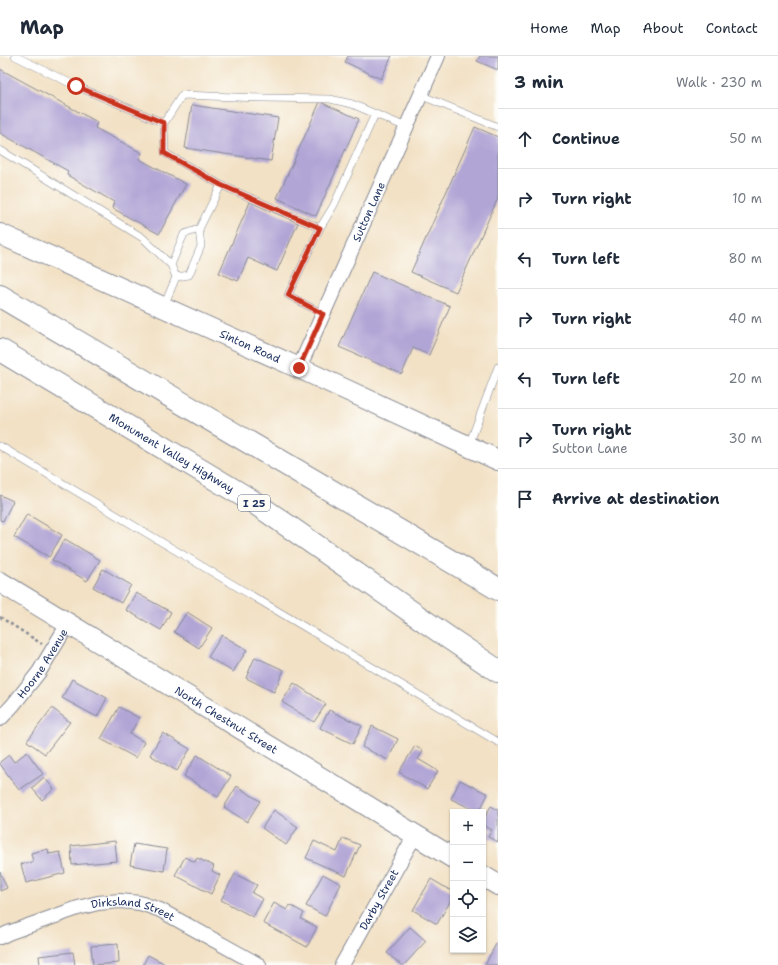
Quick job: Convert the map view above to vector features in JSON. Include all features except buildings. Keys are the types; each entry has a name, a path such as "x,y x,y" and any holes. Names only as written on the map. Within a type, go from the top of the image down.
{"highway":[{"path":"0,296 498,589"},
{"name":"Monument Valley Highway","path":"0,350 252,501 498,671"}],"main road":[{"name":"Sinton Road","path":"0,234 498,459"},
{"name":"North Chestnut Street","path":"0,582 450,856"},
{"path":"486,878 498,885"}],"street":[{"name":"Sutton Lane","path":"299,368 438,56"},
{"name":"Hoorne Avenue","path":"0,719 39,672 68,624"},
{"name":"Darby Street","path":"342,965 415,834"},
{"name":"Dirksland Street","path":"0,937 78,908 98,903 120,901 140,903 160,910 259,965"}],"lane":[{"path":"16,56 76,86 164,123"},
{"path":"320,228 221,185 164,153 164,123 182,95 330,100 352,104 406,127"},
{"path":"420,95 498,127"},
{"path":"323,314 288,295 320,228 334,205 375,114"},
{"path":"0,150 143,238 171,265 176,277 164,307"},
{"path":"176,277 188,274 201,246 199,229 221,185"},
{"path":"171,265 184,234 199,229"},
{"path":"469,447 498,367"},
{"path":"0,446 498,742"}],"path":[{"path":"0,617 52,650"}],"route":[{"path":"76,86 164,123 164,153 221,185 320,228 288,295 323,314 299,368"}]}
